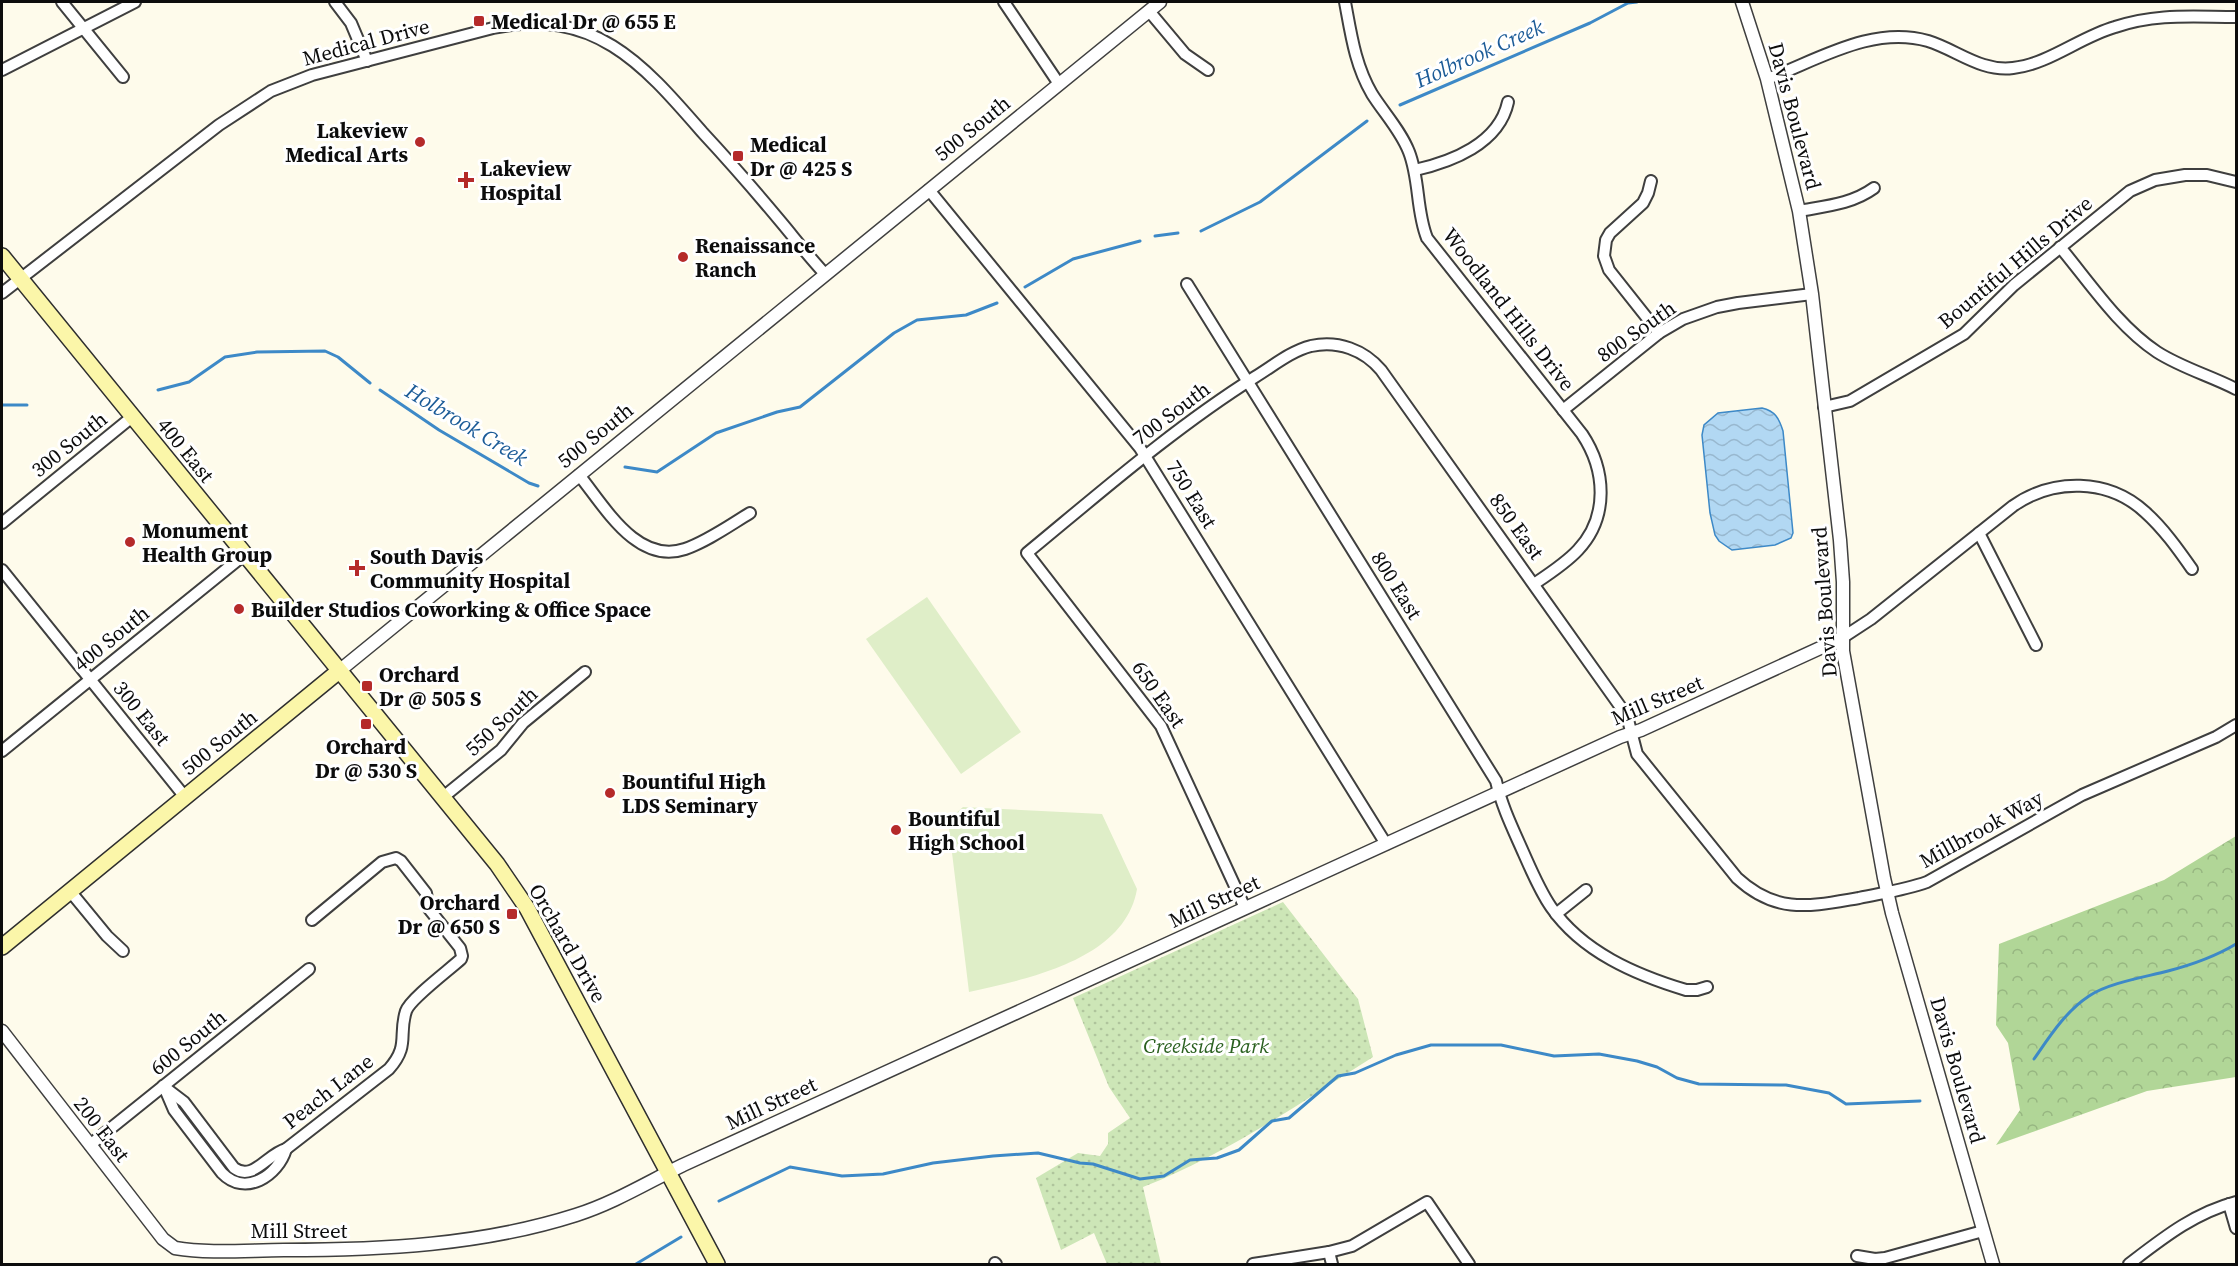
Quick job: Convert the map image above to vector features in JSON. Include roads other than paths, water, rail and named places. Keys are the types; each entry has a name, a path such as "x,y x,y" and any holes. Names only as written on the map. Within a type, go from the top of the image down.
{"main road":[{"name":"400 East","path":"2,256 339,671"},
{"name":"500 South","path":"2,947 339,671"},
{"name":"Orchard Drive","path":"339,671 496,864 527,908 717,1264"}],"street":[{"path":"62,2 123,77"},
{"path":"2,70 135,2"},
{"path":"335,2 351,23 367,61"},
{"path":"1004,2 1059,84"},
{"name":"500 South","path":"339,671 1160,2"},
{"name":"Woodland Hills Drive","path":"1345,2 1352,45 1361,74 1403,139 1415,170 1421,220 1432,246 1589,444 1598,465 1601,487 1594,526 1579,550 1534,584"},
{"name":"Davis Boulevard","path":"1743,4 1767,80 1799,211 1812,294 1842,561 1843,655 1887,892 1993,1264"},
{"path":"1149,11 1185,54 1208,70"},
{"path":"1767,80 1852,45 1876,38 1901,37 1925,41 1983,66 2004,69 2028,65 2097,33 2133,22 2176,16 2236,17"},
{"name":"Medical Drive","path":"2,293 250,104 271,91 297,80 367,61 493,28 519,24 562,27 603,40 632,57 657,81 825,274"},
{"path":"1415,170 1451,160 1466,153 1500,123 1508,102"},
{"name":"Bountiful Hills Drive","path":"1824,407 1850,401 1964,334 2014,285 2123,196 2155,180 2196,174 2217,176 2236,182"},
{"path":"1651,181 1643,203 1610,233 1606,240 1604,256 1609,270 1659,333"},
{"path":"1799,211 1856,199 1874,188"},
{"name":"750 East","path":"929,190 1145,457 1386,844"},
{"path":"2060,247 2120,320 2143,342 2173,362 2236,390"},
{"name":"800 East","path":"1187,284 1496,781 1502,806 1540,889 1556,914 1586,944 1614,961 1686,990 1707,987"},
{"name":"800 South","path":"1563,410 1659,333 1683,318 1717,307 1812,294"},
{"name":"700 South","path":"1027,553 1199,413 1292,354 1313,346 1336,345 1357,351"},
{"name":"850 East","path":"1357,351 1381,370 1628,716 1631,733"},
{"name":"300 South","path":"2,523 132,417"},
{"path":"579,475 631,537 652,549 668,552 684,549 750,513"},
{"name":"Mill Street","path":"175,1248 339,1250 449,1242 545,1223 577,1214 614,1199 668,1172 1245,908 1842,638 1871,619 2013,506 2034,494 2062,486 2092,486 2122,496 2146,512 2192,569"},
{"path":"1979,533 2036,645"},
{"name":"650 East","path":"1027,553 1161,726 1245,908"},
{"name":"400 South","path":"2,751 244,555"},
{"name":"300 East","path":"2,570 185,797"},
{"name":"550 South","path":"442,798 501,750 523,723 585,672"},
{"name":"Millbrook Way","path":"1631,733 1634,748 1644,763 1737,878 1760,896 1778,903 1797,906 1887,892 1915,886 1939,877 2082,795 2216,737 2236,725"},
{"name":"Peach Lane","path":"163,1086 184,1102 236,1170 244,1173 253,1171 277,1152 286,1149 389,1069 402,1048 408,1006 462,956 456,943 429,909 426,893 401,861 396,858 382,862 312,920"},
{"path":"1556,914 1586,890"},
{"path":"70,891 107,936 123,951"},
{"name":"600 South","path":"90,1145 309,969"},
{"name":"200 East","path":"2,1031 163,1239 175,1248"},
{"path":"1253,1264 1329,1252 1360,1242 1427,1202 1469,1264"},
{"path":"2129,1264 2174,1230 2210,1210 2233,1203 2236,1227"},
{"path":"1857,1256 1885,1258 1983,1231"},
{"path":"1329,1252 1332,1264"}],"water":[{"path":"1762,408 1776,416 1783,431 1793,533 1791,538 1775,545 1732,550 1719,541 1715,535 1710,513 1702,435 1704,425 1718,413"}],"waterway":[{"name":"Holbrook Creek","path":"1400,105 1590,23 1628,3 1637,2"},
{"name":"Holbrook Creek","path":"1201,231 1260,202 1367,121"},
{"path":"1155,236 1178,233"},
{"name":"Holbrook Creek","path":"1025,287 1073,259 1140,241"},
{"name":"Holbrook Creek","path":"625,467 657,472 716,433 777,412 800,407 894,333 917,320 966,315 997,303"},
{"name":"Holbrook Creek","path":"158,390 189,382 225,357 257,352 325,351 338,357 370,383"},
{"name":"Holbrook Creek","path":"380,390 439,430 529,483 538,486"},
{"name":"Holbrook Creek","path":"2,405 27,405"},
{"path":"2034,1059 2065,1017 2080,1002 2097,991 2194,963 2236,944"},
{"path":"719,1201 790,1167 842,1176 883,1174 933,1163 1038,1153 1093,1164 1140,1179 1164,1176 1190,1160 1217,1158 1239,1150 1272,1121 1289,1118 1338,1076 1355,1073 1396,1055 1431,1045 1501,1045 1554,1056 1599,1054 1637,1061 1657,1067 1677,1078 1699,1084 1786,1085 1829,1093 1846,1104 1920,1101"},
{"path":"636,1264 681,1237"}],"place":[{"name":"Medical Dr @ 655 E","path":"479,21"},
{"name":"Lakeview Medical Arts","path":"420,142"},
{"name":"Medical Dr @ 425 S","path":"738,156"},
{"name":"Lakeview Hospital","path":"466,180"},
{"name":"Renaissance Ranch","path":"683,257"},
{"name":"Monument Health Group","path":"130,542"},
{"name":"South Davis Community Hospital","path":"357,568"},
{"name":"Builder Studios Coworking & Office Space","path":"239,609"},
{"name":"Orchard Dr @ 505 S","path":"367,686"},
{"name":"Orchard Dr @ 530 S","path":"366,724"},
{"name":"Bountiful High LDS Seminary","path":"610,793"},
{"name":"Bountiful High School","path":"896,830"},
{"name":"Orchard Dr @ 650 S","path":"512,914"}],"park label":[{"name":"Creekside Park","path":"1206,1045"}]}
